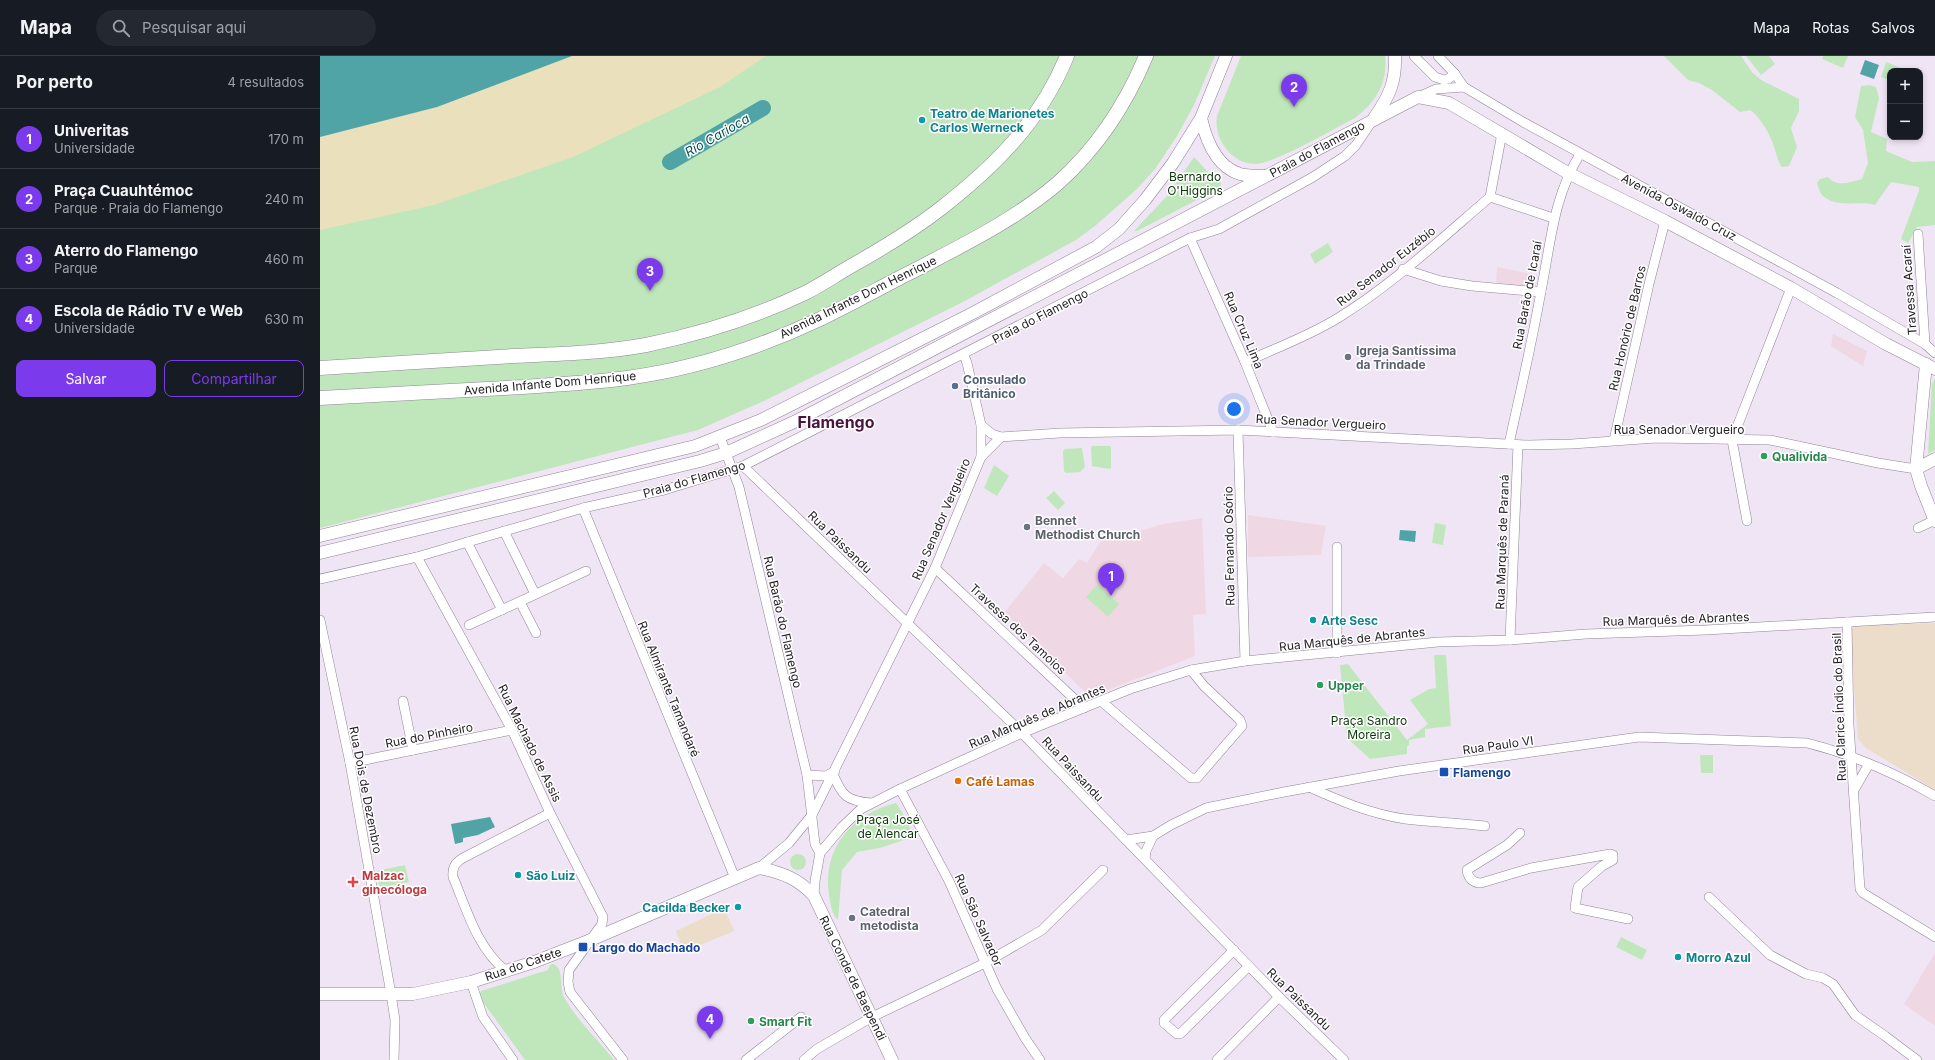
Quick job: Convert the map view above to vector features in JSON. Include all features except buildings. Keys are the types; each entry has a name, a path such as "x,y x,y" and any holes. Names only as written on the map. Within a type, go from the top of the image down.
{"highway":[{"path":"320,368 567,353 645,345 708,329 756,314 806,292 879,251 924,221 962,192 990,168 1017,139 1051,92 1067,56"},
{"path":"1132,86 1136,56"},
{"name":"Avenida Infante Dom Henrique","path":"320,398 601,381 676,369 765,343 820,319 896,280 1024,210 1057,184 1076,165 1112,121 1132,86 1146,56"}],"main road":[{"path":"320,536 695,446 761,420 973,313 1096,247 1119,229 1145,200 1173,163 1201,118 1226,56"},
{"path":"1374,119 1391,91 1394,77 1395,56"},
{"path":"1374,119 1418,97"},
{"name":"Avenida Oswaldo Cruz","path":"1418,97 1449,103 1568,173 1791,288 1886,344 1930,366"},
{"path":"1201,118 1208,141 1222,163 1239,174 1268,176"},
{"name":"Praia do Flamengo","path":"320,553 703,460 726,453 794,422 1268,176 1374,119"},
{"path":"1930,366 1916,469 1921,486 1935,520"},
{"path":"1916,469 1935,459"},
{"path":"759,868 774,870 792,878 804,885 814,896"},
{"name":"Rua do Catete","path":"320,994 413,994 471,982 588,941 759,868"},
{"name":"Rua Conde de Baependi","path":"814,896 892,1060"}],"street":[{"path":"1414,56 1435,77 1439,79 1448,79 1455,74"},
{"path":"1438,56 1455,74 1464,87"},
{"path":"1418,97 1436,89 1464,87"},
{"name":"Avenida Oswaldo Cruz","path":"1464,87 1580,154 1676,204 1830,289 1925,344 1935,353"},
{"name":"Praia do Flamengo","path":"320,578 417,557 583,508 664,490 743,466 964,355 1190,238 1219,229 1313,177 1345,156 1356,145 1374,119"},
{"path":"1502,133 1490,197 1553,218"},
{"name":"Rua Barão de Icaraí","path":"1514,444 1542,292 1553,218 1568,173 1580,154"},
{"name":"Rua Senador Euzébio","path":"1245,362 1338,318 1404,270 1490,197"},
{"name":"Rua Honório de Barros","path":"1614,440 1649,284 1665,222"},
{"name":"Travessa Acaraí","path":"1918,234 1925,344"},
{"name":"Rua Cruz Lima","path":"1190,238 1245,362 1273,432"},
{"path":"1404,270 1441,281 1472,286 1542,292"},
{"path":"1747,521 1732,440 1791,288"},
{"path":"1930,366 1935,353"},
{"path":"964,355 981,425 980,457"},
{"path":"981,425 992,434 1001,437"},
{"name":"Rua Senador Vergueiro","path":"812,815 935,568 980,457 1001,437 1059,433 1238,430 1514,444 1572,444 1656,438 1770,440 1878,463 1916,469"},
{"name":"Rua Fernando Osório","path":"1238,430 1245,661"},
{"name":"Rua Barão do Flamengo","path":"720,437 740,487 807,775 812,815"},
{"name":"Rua Marquês de Paraná","path":"1510,640 1514,444"},
{"name":"Rua Paissandu","path":"743,466 1022,733 1279,998 1344,1060"},
{"name":"Rua Almirante Tamandaré","path":"583,508 735,878"},
{"path":"1918,528 1935,520"},
{"path":"504,531 535,594"},
{"path":"467,542 502,610"},
{"path":"1337,548 1337,653"},
{"name":"Rua Machado de Assis","path":"417,557 512,730 550,813 603,917 602,924 588,941"},
{"name":"Travessa dos Tamoios","path":"935,568 1084,708"},
{"path":"469,625 586,571"},
{"path":"520,602 536,634"},
{"name":"Rua Marquês de Abrantes","path":"820,853 842,827 861,809 871,803 1022,733 1152,681 1191,670 1245,661 1438,642 1510,640 1586,634 1706,630 1935,618"},
{"name":"Rua Dois de Dezembro","path":"320,620 350,763 391,994 395,1020 394,1060"},
{"name":"Rua Clarice Índio do Brasil","path":"1847,622 1849,724 1861,891 1935,937"},
{"path":"1101,701 1191,778 1197,778 1240,730 1242,724 1191,670"},
{"path":"403,701 413,750"},
{"name":"Rua do Pinheiro","path":"350,763 512,730"},
{"name":"Rua Paulo VI","path":"1126,840 1153,836 1171,825 1206,808 1309,787 1399,771 1639,737 1807,743 1832,750 1869,764 1935,796"},
{"name":"Rua Clarice Índio do Brasil","path":"1854,791 1869,764"},
{"path":"807,775 826,776 834,772 838,786 846,796 857,801 871,803"},
{"path":"1309,787 1342,802 1382,814 1405,819 1485,826"},
{"name":"Rua São Salvador","path":"900,789 949,881 985,963 1025,1038 1040,1060"},
{"path":"506,971 490,957 484,948 453,877 453,867 456,862 550,813"},
{"path":"812,815 816,844 820,853 814,896"},
{"path":"759,868 789,842 812,815"},
{"path":"1520,832 1507,845 1467,870 1467,874 1472,881 1481,883 1531,868 1610,854 1613,855 1613,860 1602,866 1578,887 1575,908 1628,919"},
{"path":"1145,859 1146,851 1153,836"},
{"path":"804,1060 817,1049 872,1017 985,963 1042,930 1103,870"},
{"path":"1709,897 1770,955 1806,974 1823,978 1833,984 1854,1015 1885,1036 1916,1060"},
{"path":"588,941 569,970 568,982 570,992 623,1060"},
{"path":"1234,950 1164,1020 1164,1023 1177,1034 1180,1034 1249,966"},
{"path":"471,982 483,1017 513,1060"},
{"path":"1218,1060 1279,998"},
{"path":"746,1060 801,1017"}],"shaded area":[{"path":"320,56 572,56 437,107 320,137"},
{"path":"1865,60 1879,65 1874,79 1860,74"},
{"path":"1497,267 1531,274 1528,289 1496,282"},
{"path":"1833,334 1867,351 1863,366 1831,346"},
{"path":"1248,515 1326,526 1321,555 1248,557"},
{"path":"1202,518 1206,614 1193,615 1195,656 1090,697 1004,613 1044,563 1063,578 1079,559 1087,563 1101,541 1164,524"},
{"path":"1400,530 1416,531 1415,542 1399,540"},
{"path":"1935,623 1935,790 1866,748 1858,739 1850,635 1851,630 1856,626"},
{"path":"490,817 495,827 478,835 463,838 463,842 455,844 451,824"},
{"path":"724,908 734,931 684,952 676,931"},
{"path":"1935,953 1935,1026 1904,1004"}],"green space":[{"path":"572,56 1215,56 1194,105 1177,136 1155,169 1137,189 1095,226 1076,240 963,302 766,400 698,430 320,528 320,137 437,107"},
{"path":"1241,56 1385,56 1385,75 1375,98 1355,118 1276,158 1254,164 1246,163 1242,162 1230,153 1224,146 1217,130 1217,116"},
{"path":"1664,56 1741,56 1752,72 1761,80 1799,99 1799,111 1791,128 1797,147 1789,166 1782,167 1769,134 1754,113 1750,110 1740,112 1712,90 1699,83 1688,80"},
{"path":"1746,56 1769,56 1775,64 1761,75"},
{"path":"1823,56 1848,56 1843,68 1822,59"},
{"path":"1886,62 1901,68 1887,68 1887,79 1881,77"},
{"path":"1870,85 1876,87 1879,98 1871,132 1887,139 1886,151 1912,162 1935,161 1935,225 1917,227 1908,243 1901,239 1919,191 1919,187 1891,182 1875,205 1834,202 1822,195 1817,183 1820,179 1828,177 1835,182 1840,183 1848,183 1862,179 1868,163 1863,130 1855,117 1861,86"},
{"name":"Bernardo O'Higgins","path":"1194,157 1221,183 1220,188 1137,231 1134,231 1168,195"},
{"path":"1328,243 1333,252 1315,264 1310,254"},
{"path":"1935,379 1935,450 1928,454 1932,384"},
{"path":"1092,446 1111,447 1111,468 1109,469 1092,466"},
{"path":"1082,448 1085,467 1080,472 1066,473 1064,471 1063,451 1065,449"},
{"path":"994,465 1009,476 997,496 984,488"},
{"path":"1054,491 1065,503 1058,510 1046,498"},
{"path":"1435,523 1446,525 1443,545 1432,543"},
{"path":"1097,585 1119,604 1108,617 1086,597"},
{"name":"Praça Sandro Moreira","path":"1434,655 1446,655 1451,726 1425,729 1425,737 1409,740 1407,754 1370,759 1347,738 1340,665 1348,664 1407,740 1428,724 1410,700 1429,689 1436,688"},
{"path":"1700,755 1713,755 1713,773 1701,773"},
{"name":"Praça José de Alencar","path":"896,803 908,822 913,837 880,848 857,852 842,870 838,920 834,915 831,905 828,878 830,862 836,848 843,836 866,815 880,808"},
{"path":"798,854 804,856 806,862 804,868 798,870 792,868 790,862 792,856"},
{"path":"405,865 409,882 380,888 376,871"},
{"path":"1621,937 1647,950 1642,960 1616,947"},
{"name":"Largo do Machado","path":"553,964 559,969 563,994 570,1007 614,1060 525,1060 480,998 479,994 481,991 548,970 550,965"}],"sand":[{"path":"572,56 766,56 720,87 573,157 434,205 320,230 320,137 437,107"}],"waterway":[{"name":"Rio Carioca","path":"670,162 763,108"}],"place":[{"name":"Praça Cuauhtémoc","path":"1294,107"},
{"name":"Teatro de Marionetes Carlos Werneck","path":"922,120"},
{"name":"Aterro do Flamengo","path":"650,291"},
{"name":"Igreja Santíssima da Trindade","path":"1348,357"},
{"name":"Consulado Britânico","path":"955,386"},
{"name":"Qualivida","path":"1764,456"},
{"name":"Bennet Methodist Church","path":"1027,527"},
{"name":"Univeritas","path":"1111,596"},
{"name":"Arte Sesc","path":"1313,620"},
{"name":"Upper","path":"1320,685"},
{"name":"Flamengo","path":"1444,772"},
{"name":"Café Lamas","path":"958,781"},
{"name":"São Luiz","path":"518,875"},
{"name":"Malzac ginecóloga","path":"353,882"},
{"name":"Cacilda Becker","path":"738,907"},
{"name":"Catedral metodista","path":"852,918"},
{"name":"Largo do Machado","path":"583,947"},
{"name":"Morro Azul","path":"1678,957"},
{"name":"Smart Fit","path":"751,1021"},
{"name":"Escola de Rádio TV e Web","path":"710,1039"}],"district":[{"name":"Flamengo","path":"836,422"}]}
